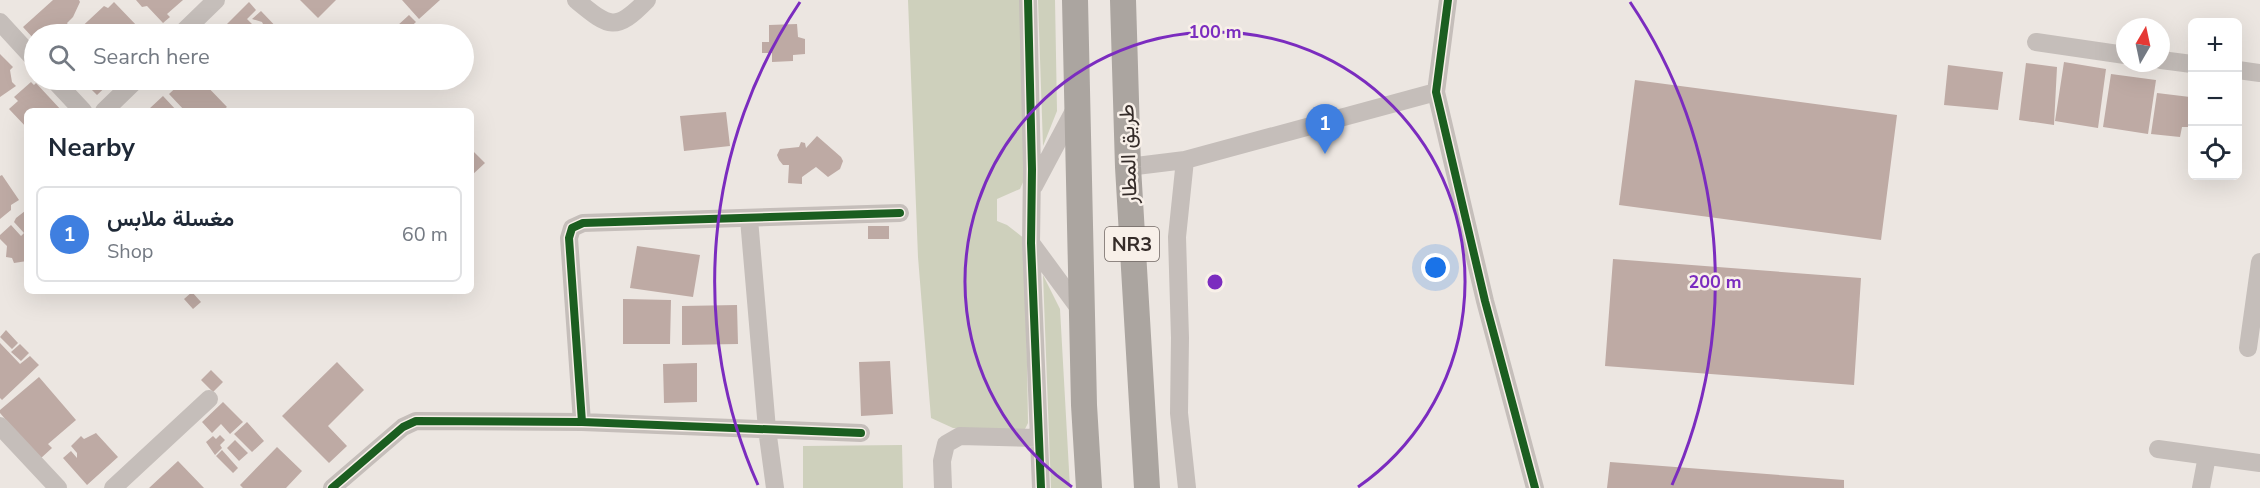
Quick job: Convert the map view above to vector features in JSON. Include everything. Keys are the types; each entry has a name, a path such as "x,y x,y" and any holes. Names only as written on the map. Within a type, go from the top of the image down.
{"highway":[{"name":"NR3","path":"1075,0 1084,405 1089,488"},
{"name":"طريق المطار","path":"1123,0 1128,167 1147,488"}],"street":[{"path":"191,24 216,0"},
{"path":"576,0 600,20 610,23 621,21 647,0"},
{"path":"1028,0 1031,243 1041,488"},
{"path":"1448,0 1436,92 1485,301 1535,488"},
{"path":"0,22 24,48"},
{"path":"2036,42 2116,54"},
{"path":"2170,61 2188,63"},
{"path":"2242,71 2260,73"},
{"path":"63,90 80,108"},
{"path":"107,108 126,90"},
{"path":"1128,167 1185,160 1436,92"},
{"path":"1032,189 1077,105"},
{"path":"1185,160 1178,206 1177,237 1180,338 1179,413 1187,488"},
{"path":"582,422 568,238 572,228 583,223 900,213"},
{"path":"749,219 767,429 775,488"},
{"path":"1031,243 1082,311"},
{"path":"2248,348 2260,262"},
{"path":"113,488 209,399"},
{"path":"332,488 403,427 416,421 582,422 861,433"},
{"path":"0,426 58,488"},
{"path":"943,488 942,461 946,444 960,436 1039,438"},
{"path":"2158,449 2260,463"},
{"path":"2201,488 2207,456"}],"green space":[{"path":"908,0 1021,0 1024,180 1020,189 997,199 997,221 1007,225 1025,239 1028,423 1025,429 1011,431 953,428 931,418 918,257"},
{"path":"1038,0 1055,0 1057,111 1043,146"},
{"path":"1043,275 1060,309 1070,488 1051,488"},
{"path":"902,445 903,488 803,488 803,446"}],"building":[{"path":"53,0 79,0 80,2 68,24 26,24"},
{"path":"136,0 183,0 167,14 170,17 163,23 147,6 142,7"},
{"path":"300,0 336,0 318,18"},
{"path":"402,0 440,0 419,19"},
{"path":"114,2 135,24 85,24 104,6 108,8"},
{"path":"249,2 256,10 247,19 252,24 227,24"},
{"path":"261,11 273,24 263,24 252,19"},
{"path":"409,15 416,22 414,24 399,24"},
{"path":"797,24 798,37 805,39 805,54 793,55 793,61 772,62 772,53 762,53 762,42 769,42 769,25"},
{"path":"0,54 13,67 10,70 12,82 16,86 0,97"},
{"path":"2064,62 2106,69 2098,128 2055,121"},
{"path":"2026,63 2057,67 2054,125 2019,120"},
{"path":"1948,65 2003,72 1998,110 1944,105"},
{"path":"2111,74 2156,80 2148,134 2103,127"},
{"path":"1635,80 1897,115 1881,240 1619,205"},
{"path":"24,88 24,90 42,90 59,108 24,108 24,125 9,109 18,101 14,97"},
{"path":"92,90 102,90 97,95"},
{"path":"173,90 211,90 227,107 182,108 169,94"},
{"path":"2157,93 2188,97 2188,127 2182,127 2180,137 2151,134"},
{"path":"163,96 174,108 150,108"},
{"path":"726,112 730,146 684,151 680,116"},
{"path":"817,136 841,157 843,161 840,169 828,177 816,167 802,177 802,184 788,183 789,165 783,165 779,160 777,155 780,149 799,147 801,142 805,143 806,148"},
{"path":"474,152 485,163 474,173"},
{"path":"2,175 19,200 11,205 11,210 0,219 0,176"},
{"path":"24,212 24,233 14,222"},
{"path":"11,225 21,236 24,233 24,261 14,263 12,258 6,257 7,246 0,239 0,235"},
{"path":"868,226 889,226 889,239 868,239"},
{"path":"637,246 700,255 693,297 630,288"},
{"path":"1613,259 1861,278 1854,385 1605,366"},
{"path":"190,294 194,294 201,302 193,309 184,299"},
{"path":"623,299 671,300 670,344 623,344"},
{"path":"737,305 738,344 682,345 682,306"},
{"path":"6,330 18,343 12,349 0,337"},
{"path":"0,343 20,364 30,356 39,365 2,400 0,398"},
{"path":"20,344 29,353 21,361 11,352"},
{"path":"890,361 893,414 861,416 859,362"},
{"path":"337,362 364,390 328,426 347,446 329,463 282,416"},
{"path":"697,363 697,402 664,403 663,364"},
{"path":"211,370 223,382 213,392 201,380"},
{"path":"39,377 76,420 48,444 52,448 40,459 0,413 0,410"},
{"path":"223,402 243,422 230,434 221,424 212,433 202,422"},
{"path":"247,422 264,441 252,452 234,434"},
{"path":"96,433 118,457 87,485 63,458 71,451 77,458 77,453 71,446 81,436 84,439"},
{"path":"220,435 225,440 220,445 222,448 215,455 206,442 213,436 216,439"},
{"path":"235,440 248,453 239,461 227,448"},
{"path":"277,447 302,471 286,488 243,488 240,485"},
{"path":"222,450 238,468 233,473 216,456"},
{"path":"178,461 204,488 149,488"},
{"path":"1610,462 1844,480 1844,488 1607,488"}],"cycle path":[{"path":"1028,0 1032,169 1031,243 1041,488"},
{"path":"1448,0 1436,92 1485,301 1535,488"},
{"path":"582,422 569,238 572,228 583,223 900,213"},
{"path":"332,488 403,427 416,421 582,422 861,433"}],"place":[{"name":"مغسلة ملابس","path":"1325,154"}]}
